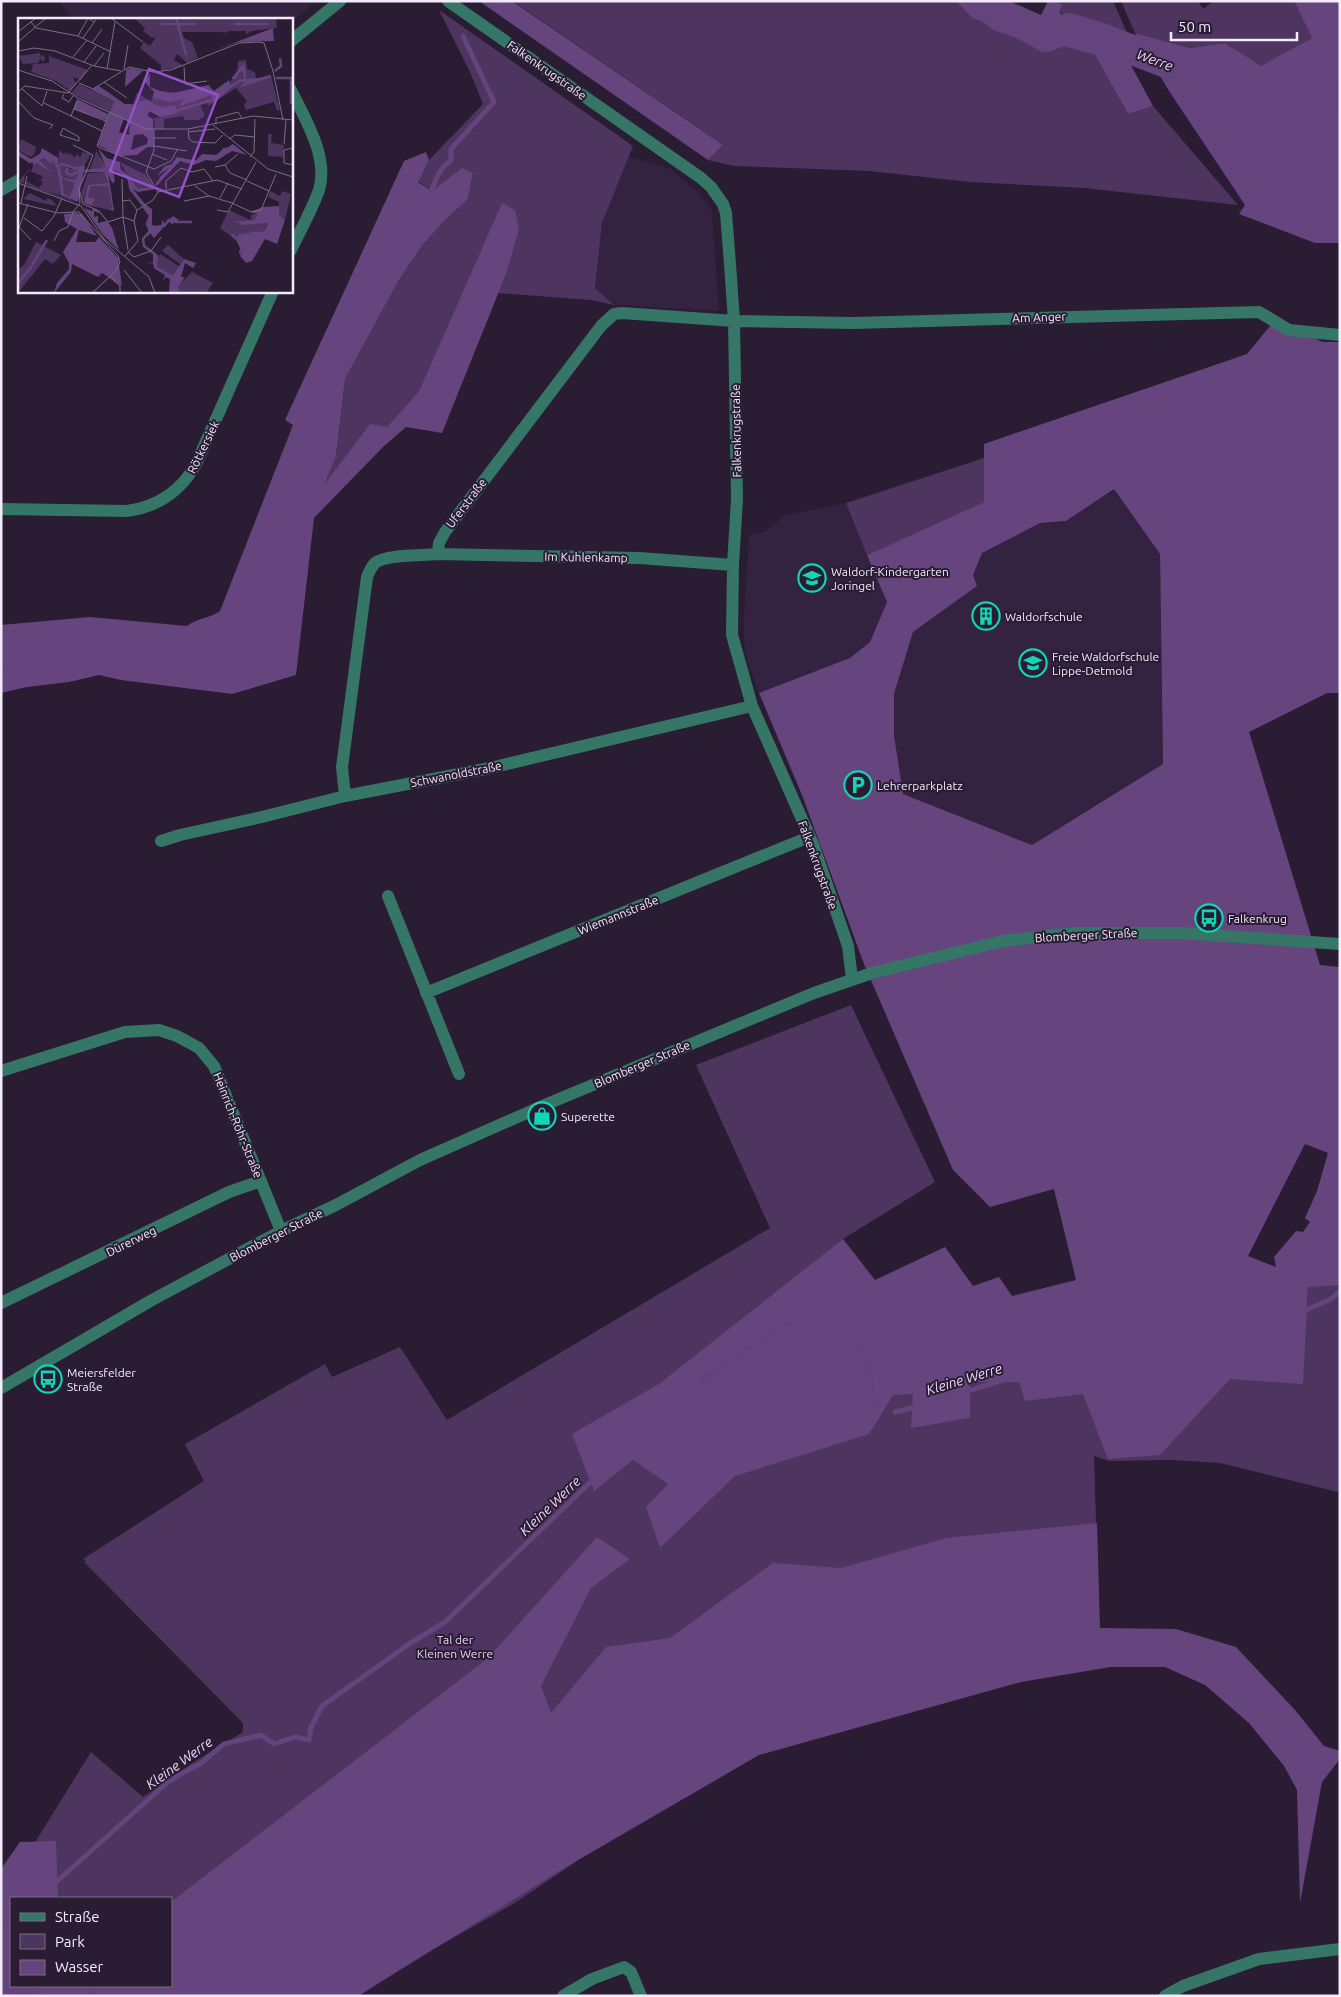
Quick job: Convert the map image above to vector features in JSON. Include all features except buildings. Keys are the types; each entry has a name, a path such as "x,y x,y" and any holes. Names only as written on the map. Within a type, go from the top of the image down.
{"street":[{"path":"292,40 340,1"},
{"name":"Falkenkrugstraße","path":"448,1 701,178 711,187 723,204 726,213 734,321 737,499 733,566 732,635 752,706 809,836 848,946 852,979"},
{"path":"292,92 314,139 321,173 319,189 292,248"},
{"path":"1,190 18,181"},
{"name":"Rötkersiek","path":"1,509 133,510 157,503 174,492 189,477 196,464 273,292"},
{"name":"Am Anger","path":"734,321 854,323 1259,312 1289,330 1340,335"},
{"name":"Uferstraße","path":"438,554 439,543 445,532 601,326 610,317 622,313 734,321"},
{"path":"345,796 343,759 366,586 370,569 375,563 385,559 438,554"},
{"name":"Im Kuhlenkamp","path":"438,554 639,558 733,566"},
{"name":"Schwanoldstraße","path":"161,841 345,796 490,768 752,706"},
{"name":"Wiemannstraße","path":"426,993 809,836"},
{"path":"388,896 459,1074"},
{"name":"Blomberger Straße","path":"1,1388 152,1300 420,1160 547,1104 852,979 1003,941 1075,933 1181,932 1340,944"},
{"name":"Heinrich-Röhr-Straße","path":"1,1070 125,1032 159,1030 178,1036 199,1048 214,1066 282,1231"},
{"name":"Dürerweg","path":"1,1303 230,1192 261,1180"},
{"path":"1164,1996 1183,1986 1259,1959 1340,1949"},
{"path":"563,1996 592,1979 624,1967 631,1972 641,1996"}],"shaded area":[{"path":"59,1 317,1 292,21 292,18 71,18"},
{"path":"479,1 512,1 723,145 708,160"},
{"path":"956,1 1009,1 1041,15 1048,1 1056,1 1063,5 1059,12 1084,37 1126,56 1153,106 1128,114 1095,55 1005,30 972,18"},
{"path":"1294,1 1340,1 1340,243 1315,243 1239,214 1245,205 1169,91 1135,33 1190,48 1225,43 1261,66 1312,38"},
{"path":"426,152 429,160 418,182 432,191 462,168 473,173 468,199 443,222 421,247 399,280 345,379 336,456 324,485 370,424 387,427 419,391 502,203 515,210 519,229 506,274 442,433 406,427 383,447 314,518 296,675 232,694 121,680 99,675 1,693 1,625 90,617 187,626 220,611 293,425 285,420 404,161"},
{"path":"628,156 671,169 700,194 712,211 719,311 614,305 595,288 602,223"},
{"path":"1274,321 1323,342 1340,342 1340,693 1327,693 1249,732 1320,965 1340,967 1340,1285 1308,1287 1303,1384 1230,1379 1160,1455 1108,1459 1083,1394 1025,1401 1019,1382 970,1382 970,1418 911,1428 913,1394 893,1395 869,1434 735,1476 660,1548 646,1507 668,1484 633,1460 594,1491 572,1434 659,1384 843,1239 875,1280 945,1247 973,1286 999,1277 1012,1296 1076,1280 1054,1189 990,1207 953,1170 864,964 802,795 759,693 850,658 870,642 887,602 867,555 984,502 984,444 1247,354","holes":["1114,489 1160,554 1163,764 1032,845 903,794 894,735 894,694 913,632 977,586 973,575 982,553 1040,523 1066,521","1305,1144 1328,1153 1317,1191 1305,1218 1310,1222 1303,1232 1296,1231 1274,1257 1276,1267 1248,1256","798,1318 857,1336 871,1370 877,1412 699,1381 722,1364"]},
{"name":"Freie Waldorfschule Lippe-Detmold","path":"1114,489 1160,554 1163,764 1032,845 903,794 894,735 894,694 913,632 977,586 973,575 981,553 1040,523 1066,521"},
{"name":"Waldorf-Kindergarten Joringel","path":"846,503 887,602 870,642 850,658 759,693 745,655 744,614 749,535 764,532 786,515"},
{"path":"1097,1523 1100,1628 1176,1629 1236,1647 1295,1710 1324,1746 1340,1751 1340,1759 1322,1782 1300,1903 1297,1790 1284,1766 1249,1723 1205,1685 1165,1667 1111,1667 1021,1682 759,1755 561,1870 358,1996 42,1996 33,1987 172,1987 172,1901 488,1658 597,1537 630,1559 591,1588 541,1686 551,1713 606,1647 670,1638 773,1563 841,1568 946,1538"},
{"path":"56,1841 58,1897 10,1897 10,1967 1,1959 1,1869 20,1842"}],"green space":[{"path":"513,1 956,1 972,18 1005,30 1095,55 1128,114 1153,106 1238,205 1084,188 970,182 869,171 734,166 708,160 723,145"},
{"path":"1056,1 1113,1 1132,44 1059,12 1063,5"},
{"path":"1121,1 1198,1 1203,9 1214,1 1294,1 1312,38 1261,67 1225,43 1190,48 1135,33"},
{"path":"439,10 633,146 602,223 595,288 614,305 591,300 498,293 506,274 502,204 419,391 387,427 322,488 336,456 345,379 399,280 421,247 443,222 468,199 473,174 432,191 418,181 429,160 483,104 470,72"},
{"path":"984,458 984,502 867,555 846,503"},
{"name":"Tal der Kleinen Werre","path":"851,1005 935,1182 843,1239 811,1265 965,1308 1308,1301 1308,1287 1340,1260 1340,1487 1338,1492 1220,1463 1171,1460 1110,1461 1094,1456 1099,1617 880,1693 600,1819 577,1861 515,1903 409,1963 359,1996 1,1996 1,1897 91,1752 143,1797 194,1762 243,1732 243,1723 83,1559 204,1481 185,1444 325,1364 332,1377 400,1347 447,1420 770,1228 696,1065"}],"water":[{"path":"838,1311 857,1336 871,1370 877,1412 736,1465 710,1460 680,1428 677,1399 722,1364 798,1318"},
{"path":"1,1959 10,1967 10,1987 33,1987 42,1996 1,1996"}],"waterway":[{"name":"Werre","path":"981,1 999,16 1022,24 1046,37 1069,28 1099,37 1192,73 1253,84 1309,102 1333,100 1340,97"},
{"path":"307,501 317,479 331,459 331,452 324,438 324,414 331,397 331,385 343,372 355,331 366,323 370,303 383,291 392,273 399,243 394,238 396,229 408,220 417,219 418,214 413,207 417,203 429,201 436,178 451,160 451,149 494,102 463,36"},
{"path":"1259,86 1287,66 1305,58 1340,54"},
{"path":"1,671 30,676 46,674 60,668 80,653 94,656 123,645 129,652 156,652 173,665 185,667 200,661 227,659 238,643 262,640 269,636 267,628 272,602 274,575 303,523"},
{"name":"Kleine Werre","path":"895,1412 931,1403 1012,1377 1033,1378 1048,1374 1058,1361 1074,1354 1103,1354 1130,1342 1144,1328 1158,1325 1190,1327 1218,1316 1244,1318 1297,1314 1331,1299 1340,1291"},
{"name":"Kleine Werre","path":"866,1371 900,1361 928,1343 946,1328 979,1329 1011,1323 1023,1332 1044,1316 1058,1319 1075,1331 1122,1322 1144,1328"},
{"name":"Kleine Werre","path":"51,1897 54,1884 169,1781 201,1763 224,1744 261,1735 274,1744 295,1737 309,1740 311,1727 322,1706 409,1644 445,1622 603,1470 621,1435 642,1422 653,1412 682,1398"},
{"path":"1,1925 10,1919"},
{"name":"Kleine Werre","path":"29,1996 37,1987"},
{"path":"91,1996 94,1987"}],"place":[{"name":"Waldorf-Kindergarten Joringel","path":"812,578"},
{"name":"Waldorfschule","path":"986,616"},
{"name":"Freie Waldorfschule Lippe-Detmold","path":"1033,663"},
{"name":"Lehrerparkplatz","path":"858,785"},
{"name":"Falkenkrug","path":"1209,918"},
{"name":"Superette","path":"542,1116"},
{"name":"Meiersfelder Straße","path":"48,1379"}]}
